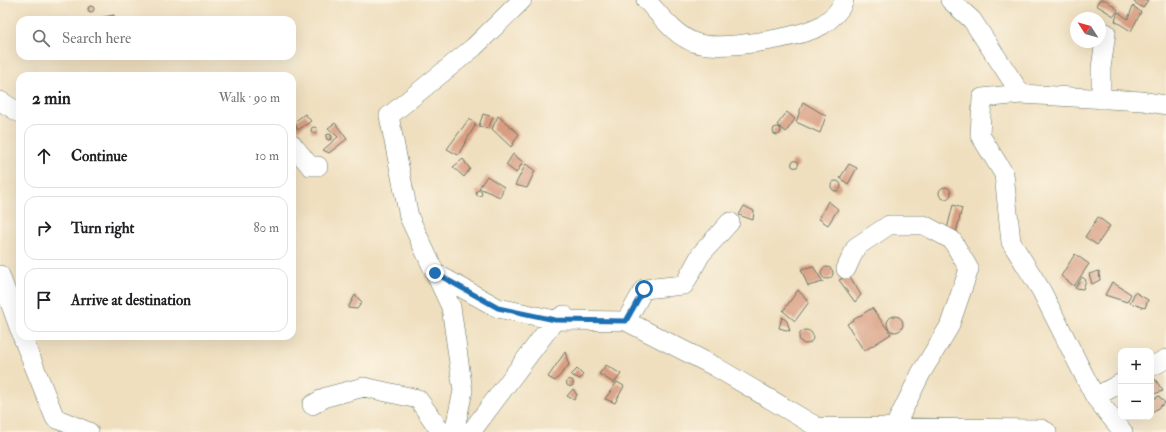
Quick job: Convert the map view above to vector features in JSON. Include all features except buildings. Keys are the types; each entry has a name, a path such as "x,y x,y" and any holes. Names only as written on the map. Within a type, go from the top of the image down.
{"street":[{"path":"454,432 462,391 451,307 409,217 389,116 474,47 522,0"},
{"path":"646,0 681,36 695,43 710,47 786,37 821,25 836,14 841,8 844,0"},
{"path":"950,0 972,20 1021,94"},
{"path":"1101,99 1101,68 1104,48"},
{"path":"1123,432 1095,397 1041,290 1011,242 1004,174 980,135 982,98 1021,94 1142,101 1166,106"},
{"path":"0,101 16,111"},
{"path":"296,149 310,166 318,166"},
{"path":"626,321 644,289 684,286 702,254 730,222"},
{"path":"846,269 856,247 889,225 924,225 952,240 969,269 948,327 921,373 894,430"},
{"path":"435,273 498,308 561,317 626,321 714,366 817,427 894,430 1041,430 1047,432"},
{"path":"0,275 16,319"},
{"path":"470,432 561,317"},
{"path":"24,340 55,418 88,432"},
{"path":"1154,365 1166,359"},
{"path":"1095,397 1119,384"},
{"path":"312,405 326,397 364,387 418,399 441,432"}],"route":[{"path":"435,273 498,308 555,320 626,321 644,289"}]}
